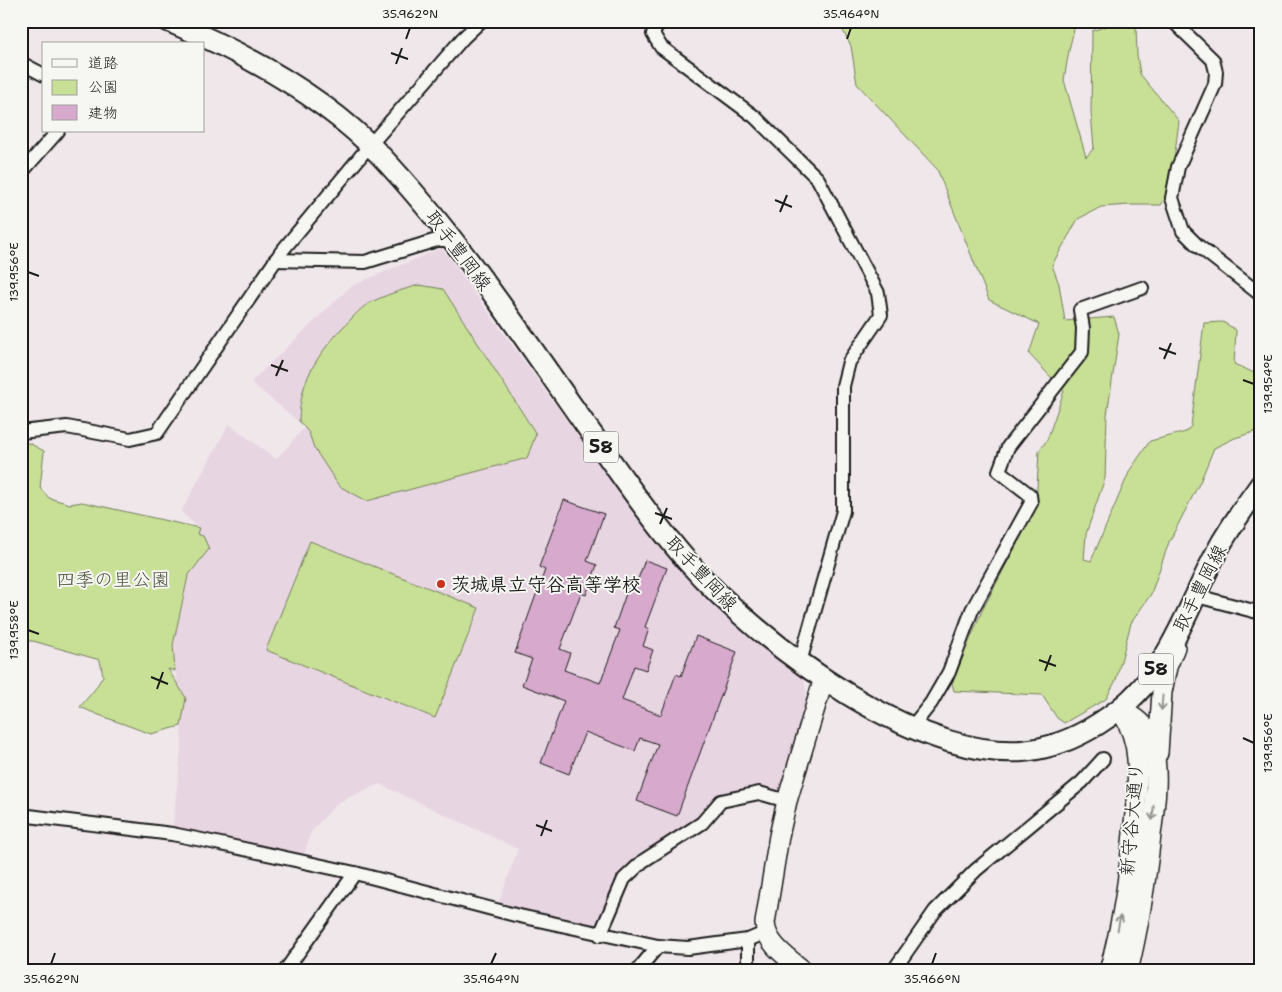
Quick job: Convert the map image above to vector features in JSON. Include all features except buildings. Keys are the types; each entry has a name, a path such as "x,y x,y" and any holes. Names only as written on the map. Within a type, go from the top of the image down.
{"main road":[{"name":"取手豊岡線","path":"168,21 247,57 287,81 346,124 370,145 454,240 616,467 667,536 690,563 741,615 800,662 866,704 912,727 962,744 985,749 1012,751 1040,749 1074,736 1098,724 1120,709 1146,683 1183,622 1221,544 1261,484"}],"street":[{"path":"21,432 67,427 130,440 157,433 275,260 370,145 463,38 481,21"},
{"path":"659,21 653,34 661,47 755,117 818,179 878,293 881,316 849,362 843,386 843,511 800,662"},
{"path":"1173,21 1213,60 1216,72 1215,84 1178,167 1172,198 1183,230 1197,245 1261,295"},
{"path":"21,63 42,74"},
{"path":"21,173 57,132"},
{"path":"275,260 365,262 438,240 454,240"},
{"path":"912,727 931,703 949,672 972,610 1031,503 1030,495 1006,478 999,470 1008,447 1082,352 1083,328 1080,310 1142,288"},
{"path":"1197,596 1261,613"},
{"path":"1156,782 1162,692 1167,667 1174,652 1183,622"},
{"path":"804,971 776,947 767,932 765,922 779,836 787,801 824,678"},
{"name":"新守谷大通り","path":"1120,709 1139,721 1150,735 1156,782 1147,871 1137,933 1128,971"},
{"name":"新守谷大通り","path":"1109,971 1119,927 1130,861 1138,760 1131,728 1120,709"},
{"path":"893,971 935,911 976,870 1082,782 1103,759"},
{"path":"600,935 624,879 643,861 702,823 721,801 759,793 787,801"},
{"path":"21,816 172,834 355,873 515,915 600,935 658,946 688,948 748,940 767,932"},
{"path":"285,971 355,873"},
{"path":"748,940 748,971"},
{"path":"637,971 658,946"}],"shaded area":[{"name":"茨城県立守谷高等学校","path":"442,248 601,468 703,593 804,679 807,699 778,793 758,785 721,801 624,879 600,935 496,910 518,849 379,784 337,803 311,832 302,862 172,834 182,740 173,645 199,528 181,512 229,424 276,459 305,427 251,382 351,286"}],"green space":[{"path":"838,21 1076,21 1064,80 1086,157 1094,148 1091,113 1092,31 1121,21 1136,25 1140,74 1179,121 1170,191 1161,205 1101,207 1078,219 1052,265 1059,284 1065,321 1114,317 1119,334 1107,415 1105,478 1086,534 1084,559 1091,561 1130,470 1150,441 1186,432 1191,426 1204,323 1223,322 1236,330 1234,364 1261,376 1261,428 1214,448 1200,482 1169,542 1151,594 1131,623 1116,680 1106,699 1064,723 1057,718 1042,695 954,691 952,683 982,611 1036,507 1039,451 1047,440 1064,391 1029,354 1039,324 989,300 937,169 857,84 851,46"},
{"path":"419,285 443,289 536,434 527,458 367,501 339,486 314,448 309,433 299,421 302,393 317,359 333,338 358,312 380,298"},
{"name":"四季の里公園","path":"21,443 29,443 44,451 40,488 49,498 70,504 82,502 199,528 197,534 203,536 209,549 188,576 173,645 175,671 168,669 186,698 181,726 151,734 80,707 103,676 100,660 33,641 21,641"},
{"path":"310,541 479,608 435,718 266,650"}],"place":[{"name":"茨城県立守谷高等学校","path":"441,584"}]}
